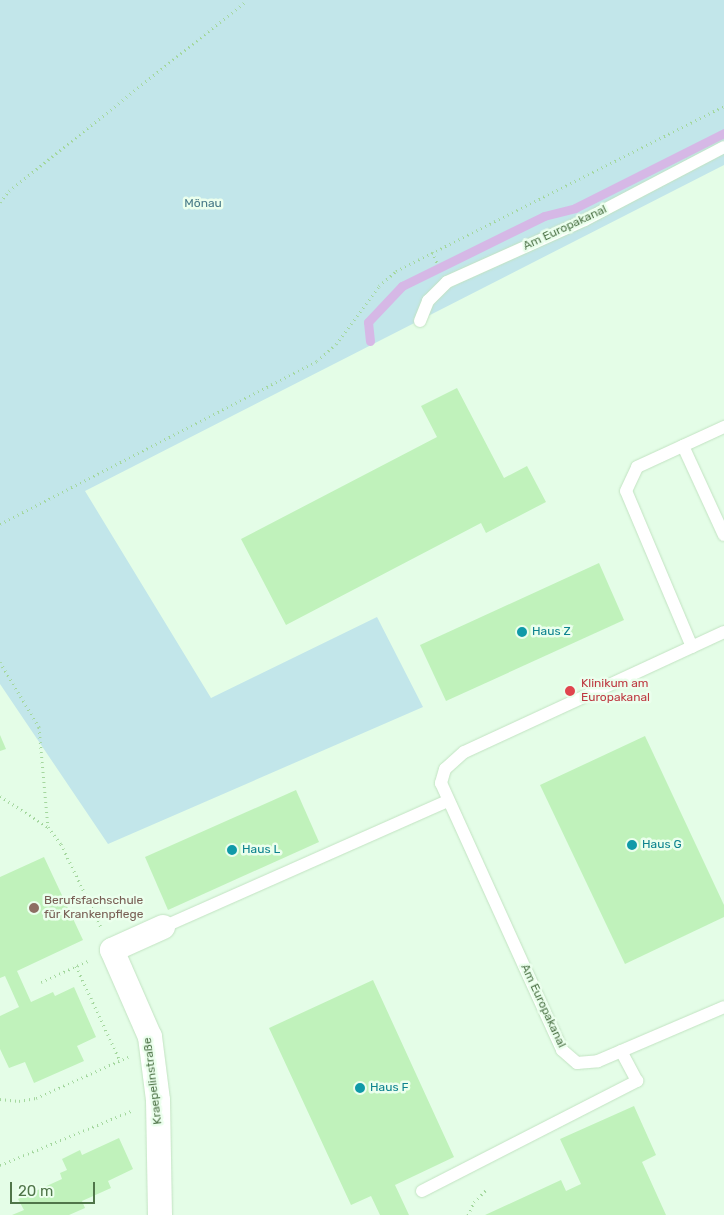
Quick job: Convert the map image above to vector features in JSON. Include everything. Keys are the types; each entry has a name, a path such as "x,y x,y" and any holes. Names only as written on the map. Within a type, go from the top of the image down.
{"street":[{"path":"112,950 163,927"},
{"name":"Kraepelinstraße","path":"112,950 150,1037 149,1047 158,1100 160,1215"}],"lane":[{"name":"Am Europakanal","path":"420,321 428,301 447,282 584,220 724,147"},
{"path":"692,647 626,492 637,467 724,427"},
{"path":"683,446 724,535"},
{"name":"Am Europakanal","path":"724,632 464,752 445,769 442,783 448,802 562,1050 576,1063 598,1061 724,1006"},
{"path":"163,927 448,802"},
{"path":"422,1190 637,1081 621,1051"}],"path":[{"path":"0,202 16,185 247,0"},
{"path":"0,524 317,362 336,344 379,286 396,271 724,106"},
{"path":"0,662 39,727 48,827"},
{"path":"0,796 48,827 61,844 112,950 41,982"},
{"path":"76,966 120,1061"},
{"path":"0,1098 19,1101 36,1098 149,1047"},
{"path":"0,1165 158,1100"},
{"path":"468,1215 474,1202 486,1190"}],"green space":[{"name":"Mönau","path":"0,0 724,0 724,165 85,491 211,698 377,617 423,707 108,844 0,684"}],"building":[{"path":"457,388 504,478 527,466 546,502 486,533 481,523 286,625 241,539 437,437 421,406"},
{"name":"Haus Z","path":"599,563 624,620 446,701 420,645"},
{"path":"0,735 6,749 0,751"},
{"name":"Haus G","path":"645,736 724,905 724,917 625,964 540,785"},
{"name":"Haus L","path":"296,790 319,842 168,910 145,857"},
{"path":"44,857 83,940 17,971 31,1002 53,992 55,996 74,987 96,1037 77,1046 84,1061 34,1083 25,1062 9,1068 0,1049 0,1016 19,1007 5,976 0,978 0,877"},
{"name":"Haus F","path":"373,980 454,1157 395,1185 409,1215 380,1215 371,1196 351,1205 269,1028"},
{"path":"634,1106 656,1155 642,1162 666,1215 485,1215 561,1180 566,1191 581,1184 560,1139"},
{"path":"119,1138 133,1169 108,1181 111,1188 82,1201 85,1208 69,1215 12,1215 24,1210 18,1199 62,1179 60,1173 67,1170 62,1159 80,1150 82,1155"}],"waterway":[{"path":"370,341 368,322 402,286 544,216 575,208 724,133"}],"place":[{"name":"Haus Z","path":"522,632"},
{"name":"Klinikum am Europakanal","path":"570,691"},
{"name":"Haus G","path":"632,845"},
{"name":"Haus L","path":"232,850"},
{"name":"Berufsfachschule für Krankenpflege","path":"34,908"},
{"name":"Haus F","path":"360,1088"}]}
